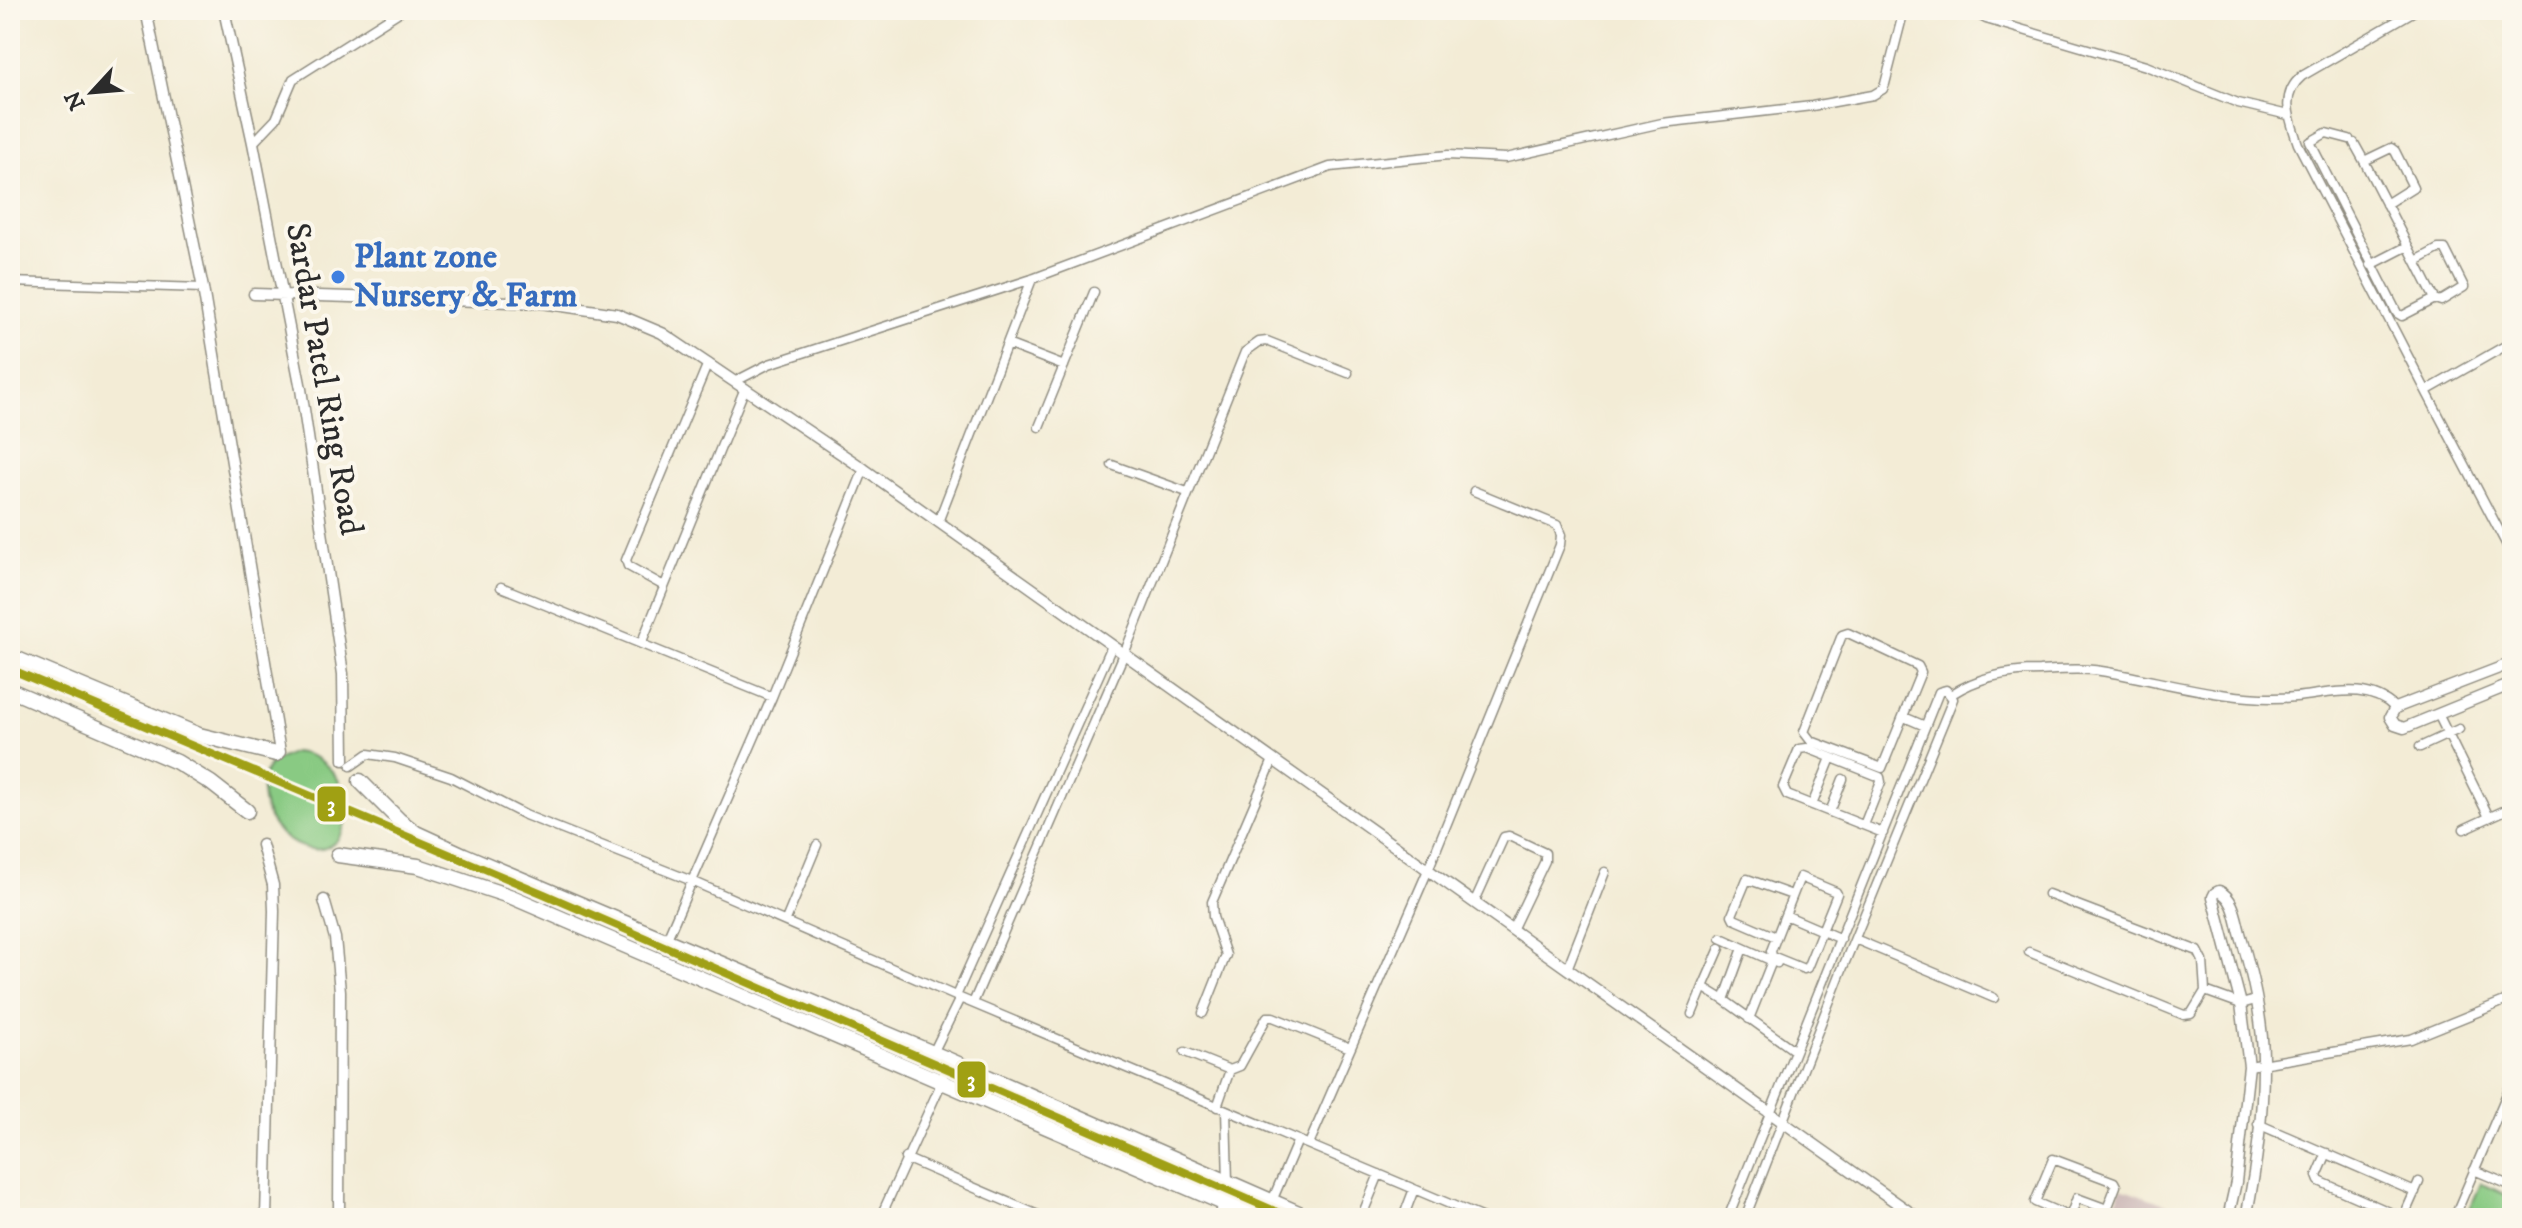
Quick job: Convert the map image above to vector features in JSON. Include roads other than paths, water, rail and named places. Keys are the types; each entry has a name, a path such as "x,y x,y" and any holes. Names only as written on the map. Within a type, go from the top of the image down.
{"main road":[{"path":"10,656 199,735 278,753"},
{"path":"10,690 177,762 247,811"},
{"path":"360,781 416,833 940,1056 1310,1218"},
{"path":"338,855 418,866 512,897 1230,1209 1258,1218"}],"street":[{"path":"146,10 203,288 278,753"},
{"name":"Sardar Patel Ring Road","path":"224,10 306,420 343,674 347,763"},
{"path":"253,143 276,119 293,79 402,10"},
{"path":"641,644 740,384 769,364 1032,279 1330,167 1448,155 1506,158 1662,123 1812,106 1873,95 1885,84 1904,10"},
{"path":"1969,10 1986,19 2146,66 2252,107 2288,115"},
{"path":"2416,10 2293,83 2289,91 2288,115 2300,147 2512,555"},
{"path":"2502,10 2512,27"},
{"path":"2300,147 2326,133 2352,141 2435,299"},
{"path":"2310,142 2399,315 2435,299 2441,301 2463,289 2463,283 2445,249 2438,249 2416,261"},
{"path":"2364,161 2388,149 2394,150 2413,185 2410,191 2386,204"},
{"path":"2363,269 2408,246"},
{"path":"938,522 1032,279"},
{"path":"10,282 203,288"},
{"path":"1039,427 1094,292"},
{"path":"254,294 542,303 589,309 641,322 662,333 864,469 1918,1218"},
{"path":"973,1003 1124,654 1245,352 1251,346 1267,341 1277,343 1348,373"},
{"path":"2426,391 2512,342"},
{"path":"1007,344 1064,366"},
{"path":"664,586 628,566 626,560 708,363"},
{"path":"1112,465 1187,492"},
{"path":"666,941 772,697 864,469"},
{"path":"1309,1144 1428,870 1560,545 1561,535 1557,525 1474,491"},
{"path":"501,587 772,697"},
{"path":"1842,635 1856,635 1920,668 1904,717 1882,768 1807,738 1804,729 1842,635"},
{"path":"880,1218 941,1084 940,1056 958,997 1112,646"},
{"path":"2512,663 2395,708 2391,713 2392,722 2404,728 2512,684"},
{"path":"1952,694 1980,679 2036,671 2097,670 2223,694 2283,698 2360,691 2385,699 2395,708"},
{"path":"1728,1218 1939,692 1944,690 1952,694"},
{"path":"1745,1218 1953,699 1952,694"},
{"path":"2438,714 2489,817"},
{"path":"1904,717 1925,726"},
{"path":"2420,747 2459,729"},
{"path":"1864,825 1880,777 1800,748 1783,787 1787,795 1883,833"},
{"path":"347,763 368,754 395,758 451,777 525,815 786,920 958,997 1483,1218"},
{"path":"1812,805 1831,758"},
{"path":"1203,1013 1226,955 1213,917 1212,902 1273,760"},
{"path":"1830,812 1843,779"},
{"path":"1877,790 1897,798"},
{"path":"2464,829 2512,807"},
{"path":"1474,903 1504,837 1509,836 1545,853 1545,861 1512,930"},
{"path":"262,845 273,885 274,911 266,1218"},
{"path":"786,920 817,845"},
{"path":"1567,969 1605,872"},
{"path":"1801,877 1836,892 1808,966 1804,969 1772,956 1771,951 1785,915 1801,877"},
{"path":"1776,937 1734,919 1732,915 1747,879 1792,895"},
{"path":"2228,1218 2249,1066 2241,1004 2213,897 2216,891 2224,892 2232,904 2247,956 2264,1064 2246,1218"},
{"path":"2029,952 2184,1015 2191,1014 2205,991 2203,961 2198,951 2048,894"},
{"path":"324,900 335,938 340,991 339,1218"},
{"path":"1785,915 1841,939"},
{"path":"1721,938 1796,971"},
{"path":"1855,939 1994,998"},
{"path":"1692,1014 1720,948"},
{"path":"1724,1000 1743,948"},
{"path":"1749,1019 1772,961"},
{"path":"1703,987 1795,1051"},
{"path":"2205,991 2241,1004 2256,1000"},
{"path":"2249,1066 2411,1039 2512,998"},
{"path":"1185,1052 1230,1070 1240,1066 1267,1017 1350,1048"},
{"path":"1228,1182 1221,1108 1230,1070"},
{"path":"2454,1218 2512,1082"},
{"path":"2258,1124 2415,1192"},
{"path":"1272,1201 1298,1140"},
{"path":"2327,1153 2317,1176 2319,1181 2403,1218 2419,1182"},
{"path":"905,1158 1045,1218"},
{"path":"2053,1159 2114,1182 2116,1186 2107,1209 2077,1198 2070,1218 2035,1202 2053,1159"},
{"path":"2474,1170 2512,1186"},
{"path":"1361,1218 1379,1174"},
{"path":"2234,1188 2251,1192"},
{"path":"1403,1218 1414,1189"},
{"path":"1218,1218 1230,1209"}],"place":[{"name":"Plant zone Nursery & Farm","path":"338,277"}]}
